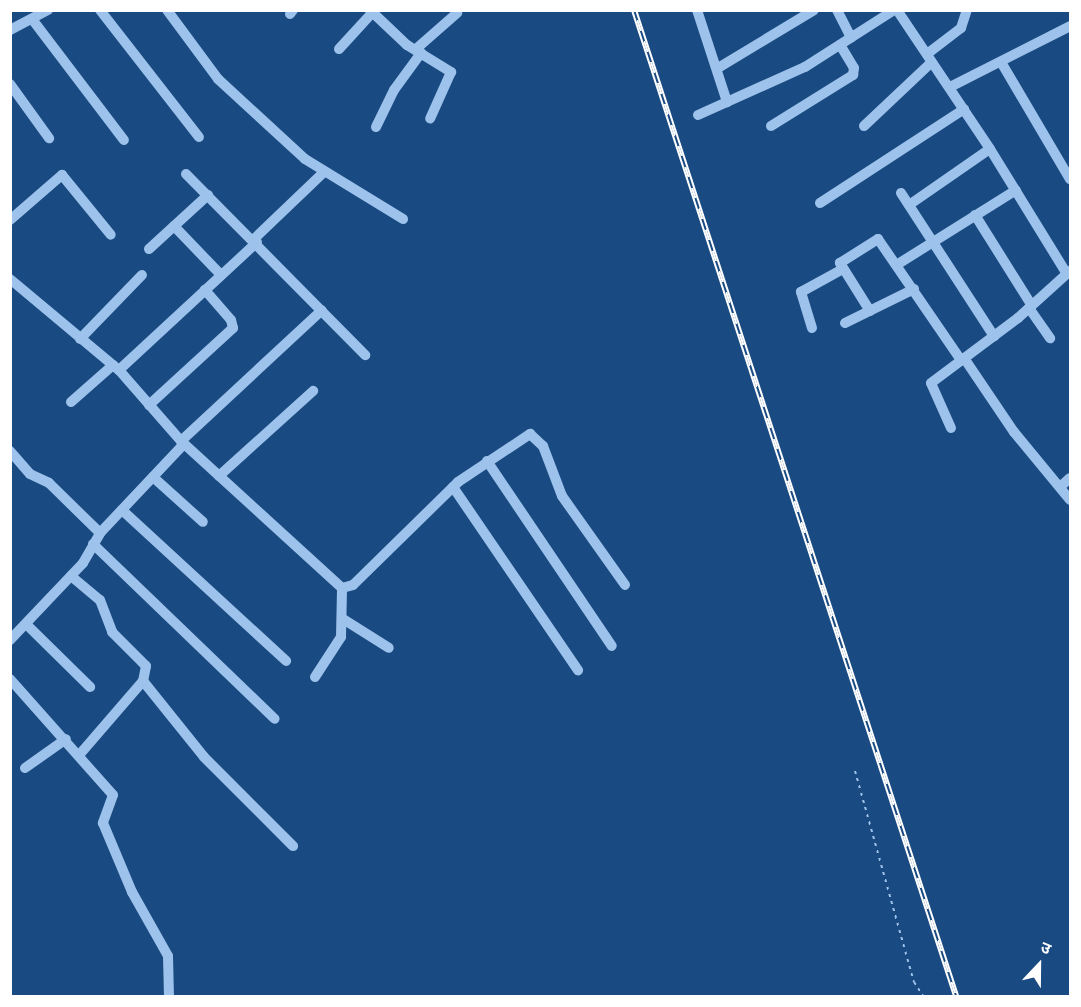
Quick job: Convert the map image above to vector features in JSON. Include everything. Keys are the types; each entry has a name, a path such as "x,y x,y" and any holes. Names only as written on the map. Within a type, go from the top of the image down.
{"street":[{"path":"10,30 48,10"},
{"path":"100,10 199,137"},
{"path":"167,10 218,79 324,172 403,219"},
{"path":"697,10 718,68 727,102"},
{"path":"718,68 814,10"},
{"path":"837,10 851,38"},
{"path":"698,115 793,73 896,10 950,87 1069,273 1030,307 930,385 951,428"},
{"path":"864,126 961,28 967,10"},
{"path":"339,49 371,12 418,51 451,72 430,119"},
{"path":"376,127 396,85 418,51 457,13"},
{"path":"32,19 124,140"},
{"path":"950,87 1071,26"},
{"path":"771,126 853,75 854,68 840,45"},
{"path":"1001,62 1071,179"},
{"path":"10,84 50,138"},
{"path":"820,203 964,109"},
{"path":"909,205 990,149"},
{"path":"71,402 116,367 205,290 324,172"},
{"path":"186,174 255,241 365,355"},
{"path":"10,220 62,175 111,235"},
{"path":"898,264 1016,190"},
{"path":"901,193 994,336"},
{"path":"149,249 208,195"},
{"path":"975,215 1050,338"},
{"path":"174,226 221,275"},
{"path":"870,311 843,269 842,261 878,239 898,264 1014,432 1071,500"},
{"path":"812,328 801,292 843,269"},
{"path":"80,339 142,275"},
{"path":"10,279 116,367 183,443 342,588 341,637 315,677"},
{"path":"845,323 915,289"},
{"path":"149,405 233,328 231,320 205,290"},
{"path":"10,640 71,576 100,533 183,443 322,310"},
{"path":"219,476 313,391"},
{"path":"342,588 361,577 422,521 453,487 524,435 536,436 562,496 625,585"},
{"path":"10,451 14,464 49,483 100,533"},
{"path":"487,461 612,646"},
{"path":"153,477 203,522"},
{"path":"1060,487 1071,478"},
{"path":"453,487 578,670"},
{"path":"122,510 286,661"},
{"path":"93,544 275,718"},
{"path":"71,576 100,600 112,632 143,660 146,666 143,681 80,754"},
{"path":"343,619 389,648"},
{"path":"26,624 90,687"},
{"path":"10,679 80,754 113,795 102,823 132,892 168,956 169,996"},
{"path":"143,681 204,757 293,846"},
{"path":"25,768 66,739"}],"path":[{"path":"855,771 914,982 922,996"}],"railway":[{"path":"634,10 956,996"}]}
